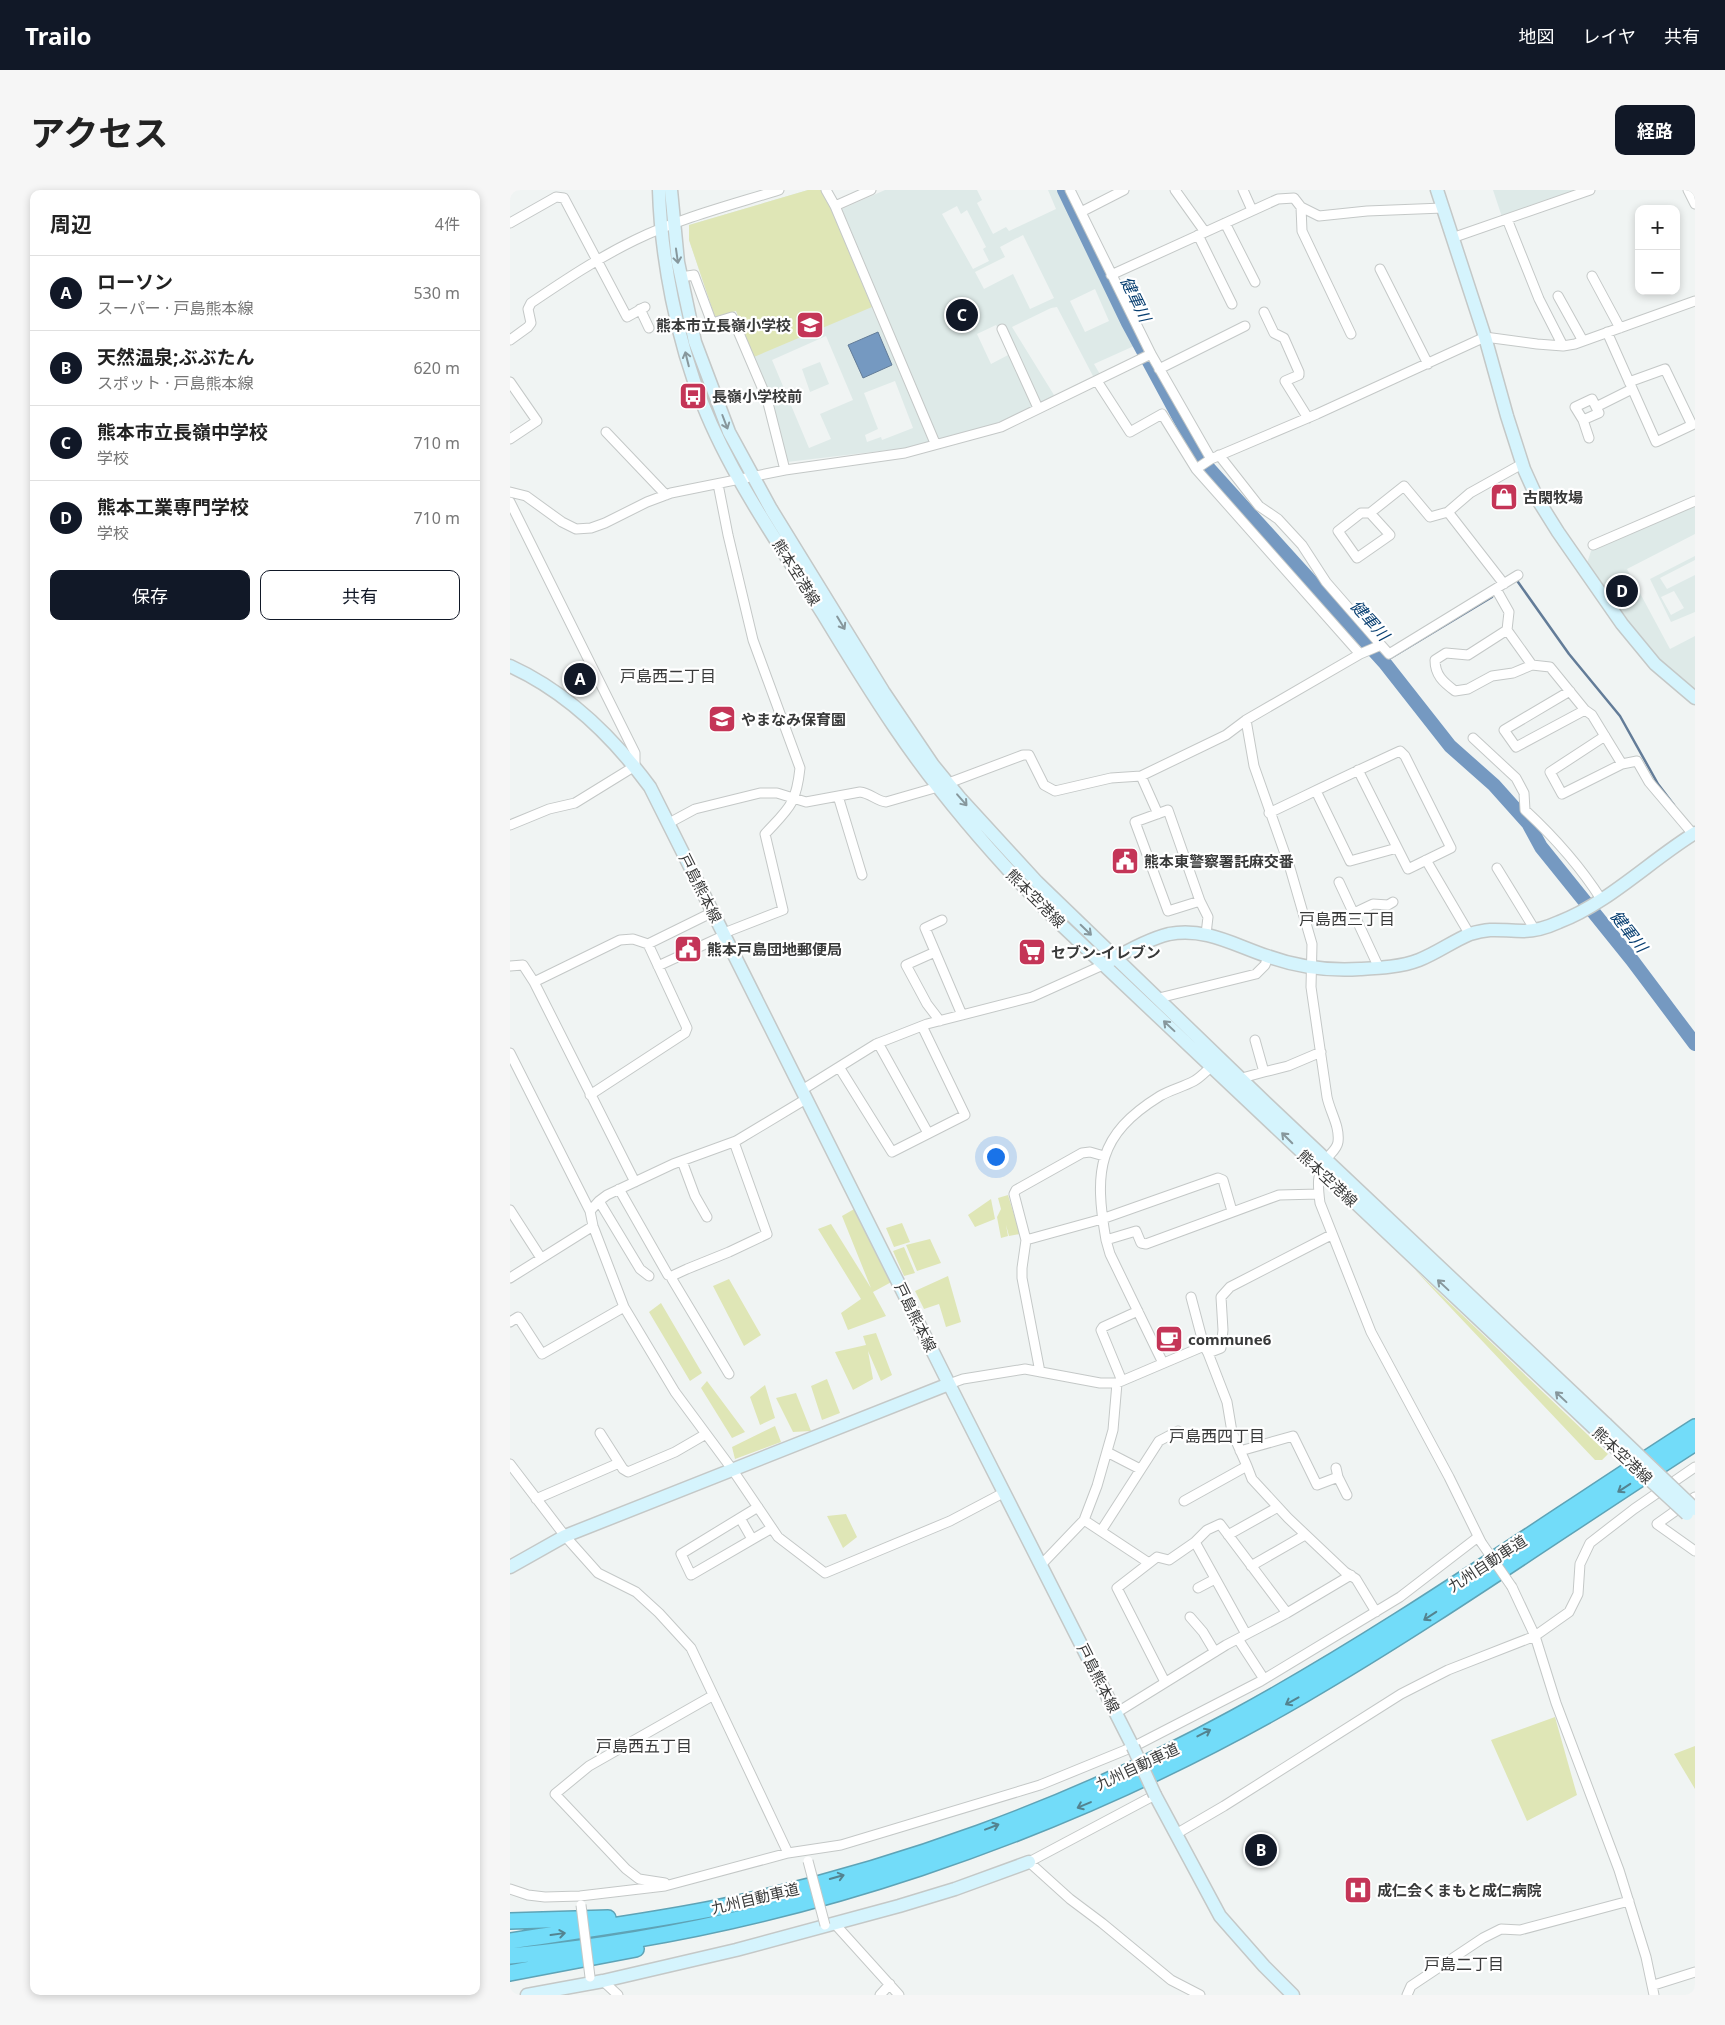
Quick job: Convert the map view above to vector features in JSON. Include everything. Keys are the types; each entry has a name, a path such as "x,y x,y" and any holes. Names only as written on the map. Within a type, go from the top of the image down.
{"highway":[{"name":"九州自動車道","path":"510,1941 709,1909 797,1889 919,1854 1038,1810 1155,1758 1232,1719 1381,1632 1695,1427"},
{"name":"九州自動車道","path":"510,1956 550,1952 675,1933 801,1903 923,1866 1042,1822 1109,1794 1239,1731 1302,1696 1388,1644 1695,1443"},
{"path":"510,1973 676,1941 801,1903"},
{"path":"510,1921 661,1917"}],"main road":[{"name":"熊本空港線","path":"659,190 695,342 746,478"},
{"name":"熊本空港線","path":"671,190 667,226 674,302 690,367 716,435 746,478 943,785 995,857 1103,965 1212,1066 1323,1164 1693,1513"},
{"path":"1438,190 1485,337 1522,464 1538,500 1622,624 1655,664 1695,698"},
{"name":"戸島熊本線","path":"510,666 553,690 594,723 635,766 650,787 1116,1713 1155,1795 1220,1916 1264,1966 1294,1995"},
{"name":"熊本空港線","path":"943,785 1037,882 1242,1078 1323,1164"},
{"path":"1103,965 1169,934 1184,933 1206,934 1227,940 1268,957 1312,968 1339,970 1379,968 1419,960 1470,935 1494,928 1521,931 1534,930 1560,922 1601,899 1694,834"},
{"path":"510,1567 564,1536 949,1384"},
{"path":"526,1995 736,1950 955,1889 1029,1862"}],"street":[{"path":"510,340 531,323 528,309 531,304 597,259 667,226 779,190"},
{"path":"826,190 835,206 934,443"},
{"path":"1070,190 1111,276 1159,369 1215,457 1259,506 1278,519 1302,545 1326,582 1389,654 1518,575"},
{"path":"1081,212 1124,190"},
{"path":"1175,190 1202,234 1232,304"},
{"path":"1243,190 1252,210"},
{"path":"1452,238 1590,190"},
{"path":"1688,190 1695,204"},
{"path":"835,206 865,191"},
{"path":"510,223 554,193 564,198 627,317 642,308 649,328"},
{"path":"1111,276 1252,210 1292,194 1301,207 1319,216 1367,210 1443,208"},
{"path":"1301,207 1302,231 1351,334"},
{"path":"1507,219 1539,299 1562,346"},
{"path":"1225,223 1255,282"},
{"path":"1380,269 1428,364"},
{"path":"681,277 694,276 712,323"},
{"path":"1592,276 1620,328"},
{"path":"1558,296 1583,341"},
{"path":"1196,469 1215,457 1308,418 1485,337 1562,346 1583,341 1695,301"},
{"path":"1264,312 1274,333 1284,338 1299,372 1299,375 1285,381 1308,418"},
{"path":"693,329 732,317 768,399 785,470"},
{"path":"1159,369 1245,326"},
{"path":"1002,329 1038,408"},
{"path":"1596,407 1631,386 1665,369 1692,425 1656,442 1631,386 1607,332"},
{"path":"510,492 526,496 562,522 576,528 591,528 647,502 666,496 785,470 905,453 934,443 1001,427 1151,354"},
{"path":"1097,381 1130,432 1162,414 1196,469 1360,654"},
{"path":"510,439 537,421 511,385"},
{"path":"1583,420 1599,413 1592,399 1576,407 1589,438"},
{"path":"606,432 666,496"},
{"path":"1370,513 1390,536 1357,558 1338,530 1361,513 1370,513 1404,486 1430,517 1448,512 1470,493 1522,464"},
{"path":"658,966 724,934 783,910 765,834 792,805 798,785 800,768 753,640 718,484"},
{"path":"1593,545 1695,501"},
{"path":"510,502 635,753 635,766 575,803 549,808 510,825"},
{"path":"1448,512 1500,587 1509,612 1507,630 1532,665"},
{"path":"1507,630 1468,656 1458,653 1446,653 1435,660 1435,670 1444,683 1455,691 1468,689 1492,676 1513,673 1532,665 1550,667 1585,710 1592,715 1622,764"},
{"path":"669,823 695,809 760,793 777,792 806,802 866,793 882,802 886,802 943,785 1023,755 1029,755 1044,785 1055,791 1110,778 1141,776 1226,735 1246,720 1360,654 1381,645"},
{"path":"1570,691 1504,730 1516,748 1585,710"},
{"path":"1246,720 1254,766 1290,868 1312,944 1311,987 1320,1052 1328,1102 1337,1124 1338,1142 1333,1152 1323,1164 1318,1184 1320,1203 1331,1235 1371,1332 1449,1477 1480,1540 1512,1587 1535,1636 1556,1703 1629,1901 1653,1992 1695,1972"},
{"path":"1605,736 1550,772 1562,794 1622,764 1637,761 1649,782 1694,834"},
{"path":"1473,738 1516,778 1524,793 1525,810 1542,826 1588,878 1601,899"},
{"path":"1269,813 1358,770 1400,751 1405,756 1451,848 1408,869 1358,770"},
{"path":"1141,776 1158,814"},
{"path":"1316,791 1350,862 1397,848"},
{"path":"838,796 862,875"},
{"path":"1200,901 1168,911 1136,822 1168,810 1200,901 1208,917 1206,934"},
{"path":"1426,860 1470,935"},
{"path":"1497,868 1534,930"},
{"path":"1339,882 1379,968"},
{"path":"1354,913 1373,904 1388,905 1393,902"},
{"path":"534,982 620,940 633,939 648,944 713,912"},
{"path":"942,920 925,928 962,1015"},
{"path":"590,1095 685,1033 687,1028 648,944"},
{"path":"936,952 906,966 927,1004 940,1020"},
{"path":"1159,998 1256,974 1265,965 1268,957"},
{"path":"510,966 523,965 534,982 635,1182"},
{"path":"590,1212 599,1201 619,1189 682,1161 734,1142 804,1094 839,1067 878,1043 940,1020 1032,997 1103,965"},
{"path":"839,1067 892,1152 965,1115 922,1026"},
{"path":"1255,1040 1264,1072"},
{"path":"878,1043 928,1134"},
{"path":"1242,1078 1288,1066 1320,1052"},
{"path":"510,1053 590,1212 593,1226 624,1307 675,1392 778,1537 825,1573 950,1521 1005,1492"},
{"path":"1163,1363 1110,1254 1106,1240 1100,1190 1104,1156 1119,1128 1133,1115 1162,1095 1195,1081 1212,1066"},
{"path":"673,1277 687,1269 768,1234 734,1142"},
{"path":"1040,1372 1022,1278 1026,1240 1014,1198 1016,1190 1082,1153 1090,1152 1104,1156"},
{"path":"682,1161 695,1196 707,1217"},
{"path":"1026,1240 1102,1219 1218,1178 1223,1180 1232,1211"},
{"path":"619,1189 668,1275 673,1277"},
{"path":"1106,1240 1136,1232 1141,1243 1146,1244 1232,1211 1283,1194 1319,1194"},
{"path":"599,1201 640,1269 649,1276"},
{"path":"510,1210 541,1258"},
{"path":"510,1278 593,1226"},
{"path":"949,1384 963,1379 1025,1369 1100,1383 1120,1382 1163,1363 1206,1349 1221,1348 1223,1330 1221,1297 1230,1287 1331,1235"},
{"path":"673,1277 672,1280 729,1374"},
{"path":"1191,1297 1206,1349 1227,1402 1232,1432 1252,1479 1305,1535 1356,1579 1376,1612"},
{"path":"510,1322 518,1317 542,1354 624,1307"},
{"path":"1041,1565 1084,1520 1097,1486 1113,1430 1120,1382 1101,1330 1102,1327 1138,1312"},
{"path":"1101,1531 1159,1441 1178,1431"},
{"path":"600,1433 623,1469 628,1472 676,1452 706,1434"},
{"path":"1240,1451 1292,1436 1317,1485 1337,1472 1347,1495"},
{"path":"1107,1452 1140,1469"},
{"path":"536,1499 619,1463"},
{"path":"510,1464 564,1536 598,1573 636,1592 659,1613 690,1648 788,1853"},
{"path":"1184,1502 1247,1466"},
{"path":"1176,1834 1224,1806 1401,1694 1448,1670 1535,1636 1569,1612 1578,1594 1580,1564 1590,1543 1695,1466"},
{"path":"1695,1497 1657,1524 1695,1551"},
{"path":"758,1507 681,1554 691,1574 772,1528"},
{"path":"1228,1535 1278,1507"},
{"path":"740,1518 752,1539"},
{"path":"1084,1520 1149,1563"},
{"path":"1165,1682 1117,1588 1157,1557 1169,1560 1195,1542 1207,1530 1220,1524 1287,1613"},
{"path":"1251,1566 1305,1535"},
{"path":"510,1889 528,1895 580,1901 672,1884 788,1853 841,1845 1040,1785 1133,1747 1264,1679 1400,1597 1480,1540"},
{"path":"1195,1542 1216,1579 1264,1679"},
{"path":"1116,1713 1242,1636 1287,1613 1351,1575"},
{"path":"1198,1588 1216,1579"},
{"path":"1190,1617 1204,1632 1215,1652"},
{"path":"672,1884 639,1879 626,1870 555,1794 589,1766 712,1696"},
{"path":"1155,1795 1029,1862 1070,1899 1171,1980 1200,1995"},
{"path":"806,1850 830,1924 899,1995"},
{"path":"580,1901 594,1980 618,1995"},
{"path":"1407,1995 1411,1986 1461,1951 1501,1929 1520,1930 1629,1901"},
{"path":"880,1995 890,1984"}],"shaded area":[{"name":"熊本市立長嶺小学校","path":"808,190 823,190 929,442 906,448 787,462 762,378 736,311 715,317 689,240 689,225","holes":["826,336 853,400 820,414 831,439 809,448 772,360","895,381 913,428 882,440 881,437 867,442 865,435 878,429 864,393"]},
{"path":"885,190 977,190 982,200 977,203 993,234 1006,227 1009,231 1056,209 1048,190 1059,190 1134,346 1094,364 1101,376 1094,378 1057,307 1051,308 1012,327 1054,395 1049,400 995,424 938,439 842,209","holes":["957,206 961,214 967,210 986,247 983,249 989,261 973,269 942,214","1023,235 1054,298 1030,309 1013,274 984,289 975,272 1005,257 1000,247","1095,289 1109,321 1085,332 1070,301","996,325 1010,354 991,364 977,334"]},
{"path":"1493,190 1584,190 1502,217"},
{"name":"熊本市立長嶺小学校","path":"820,362 829,384 810,392 802,369"},
{"path":"1695,504 1695,534 1627,569 1670,649 1695,636 1695,693 1658,660 1620,612 1587,563 1593,545"},
{"path":"1695,556 1695,560 1660,578 1667,589 1695,575 1695,612 1671,622 1650,579","holes":["1674,591 1684,608 1671,615 1661,597"]}],"green space":[{"name":"熊本市立長嶺小学校","path":"808,190 823,190 872,307 754,357 736,311 715,317 689,240 689,225"},
{"path":"1008,1195 1020,1234 1009,1236 1006,1225 1008,1236 1001,1238 997,1217 1001,1209 998,1198"},
{"path":"991,1199 995,1219 975,1227 968,1215"},
{"path":"856,1208 897,1279 873,1292 886,1316 848,1330 841,1313 861,1299 818,1229 831,1224 871,1288 842,1216"},
{"path":"902,1223 910,1242 894,1247 886,1228"},
{"path":"930,1239 941,1263 917,1271 906,1245"},
{"path":"904,1247 915,1273 904,1276 893,1251"},
{"path":"1415,1270 1608,1454 1602,1460 1595,1460"},
{"path":"948,1276 961,1322 946,1327 939,1304 924,1309 915,1291"},
{"path":"729,1279 761,1335 744,1346 713,1286"},
{"path":"661,1303 702,1373 690,1381 649,1312"},
{"path":"876,1333 892,1375 881,1381 868,1351 873,1379 853,1390 835,1352 866,1345 863,1336"},
{"path":"827,1379 840,1413 822,1420 811,1386"},
{"path":"707,1381 745,1432 732,1438 701,1388"},
{"path":"765,1385 775,1418 760,1425 750,1397"},
{"path":"796,1393 811,1431 793,1432 776,1398"},
{"path":"775,1426 781,1442 735,1459 732,1447"},
{"path":"846,1514 857,1537 843,1548 827,1516"},
{"path":"1555,1717 1577,1795 1527,1821 1491,1740"},
{"path":"1695,1746 1695,1789 1674,1754"}],"water":[{"path":"878,332 892,365 863,378 848,345"}],"waterway":[{"name":"健軍川","path":"1064,190 1128,323 1203,462 1384,662 1450,746 1494,785 1528,823 1541,847 1632,960 1695,1044"},
{"path":"1518,582 1569,654 1620,716 1658,784 1674,805"},
{"path":"1384,662 1492,597"}],"place":[{"name":"熊本市立長嶺中学校","path":"962,315"},
{"name":"熊本市立長嶺小学校","path":"810,325"},
{"name":"長嶺小学校前","path":"693,396"},
{"name":"古閑牧場","path":"1504,497"},
{"name":"熊本工業専門学校","path":"1622,591"},
{"name":"ローソン","path":"580,679"},
{"name":"やまなみ保育園","path":"722,719"},
{"name":"熊本東警察署託麻交番","path":"1125,861"},
{"name":"熊本戸島団地郵便局","path":"688,949"},
{"name":"セブン-イレブン","path":"1032,952"},
{"name":"commune6","path":"1169,1339"},
{"name":"天然温泉;ぶぶたん","path":"1261,1850"},
{"name":"成仁会くまもと成仁病院","path":"1358,1890"}],"district":[{"name":"戸島西二丁目","path":"668,676"},
{"name":"戸島西三丁目","path":"1347,919"},
{"name":"戸島西四丁目","path":"1217,1436"},
{"name":"戸島西五丁目","path":"644,1746"},
{"name":"戸島二丁目","path":"1464,1964"}]}
